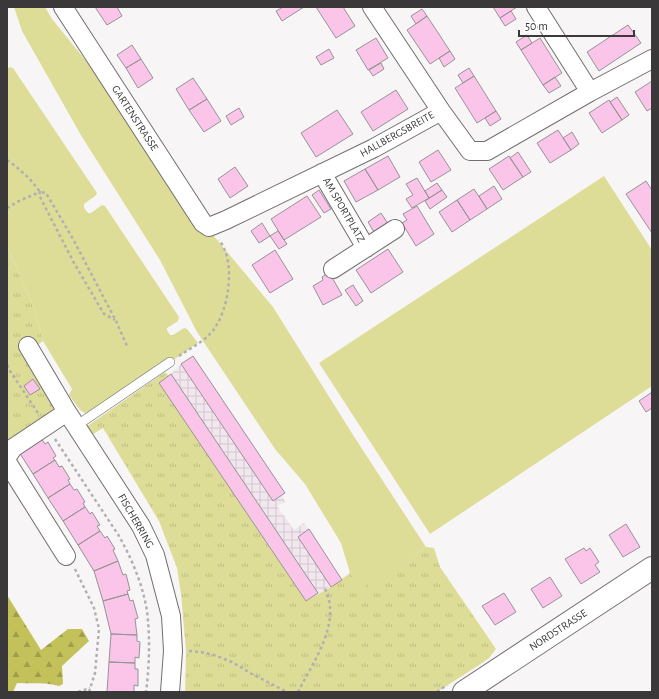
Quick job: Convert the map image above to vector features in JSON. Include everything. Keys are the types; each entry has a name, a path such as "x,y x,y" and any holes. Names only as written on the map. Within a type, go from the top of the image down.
{"street":[{"name":"GARTENSTRASSE","path":"63,7 203,223 209,227"},
{"path":"372,7 441,111"},
{"path":"536,7 590,92"},
{"name":"HALLBERGSBREITE","path":"209,227 374,148 441,111 470,151 487,151 590,92 652,59"},
{"name":"AM SPORTPLATZ","path":"322,173 366,248"},
{"name":"AM SPORTPLATZ","path":"333,269 395,229"},
{"name":"FISCHERRING","path":"28,346 72,419 141,526 155,555 171,616 173,651 170,692"},
{"path":"7,457 14,448 47,426 72,419"},
{"path":"7,462 66,556"},
{"name":"NORDSTRASSE","path":"464,692 652,568"}],"lane":[{"path":"72,419 170,362"}],"path":[{"path":"7,160 18,167 40,192 39,195 74,263 104,314 116,321"},
{"path":"7,208 40,192 46,192 73,239 116,321 127,346"},
{"path":"170,362 209,335 218,324 228,297 229,280 224,245 209,227"},
{"path":"7,365 128,551 144,596 148,620 149,673 146,692"},
{"path":"66,556 79,575 94,608 99,629 95,673 89,692"},
{"path":"298,692 323,641 328,627 330,603 324,589"},
{"path":"173,651 201,652 214,655 232,662 287,692"},
{"path":"78,692 90,688"}],"shaded area":[{"path":"193,356 285,493 282,495 285,502 277,506 294,530 304,523 342,580 306,601 159,383"}],"green space":[{"path":"14,7 45,7 52,19 121,104 203,223 273,307 353,435 426,547 361,590 350,573 341,543 305,484 275,449 197,332 160,260 82,137 22,31"},
{"path":"10,67 13,68 97,193 84,204 84,208 88,213 91,213 102,205 105,206 179,317 178,321 167,328 170,335 173,335 184,328 187,329 198,343 91,417 80,410 69,395 72,389 43,341 35,310 7,246 7,69"},
{"path":"604,176 652,250 652,386 430,534 319,363"},
{"path":"7,246 35,310 43,341 31,350 67,412 7,457"},
{"path":"165,372 169,376 159,383 306,601 331,587 350,573 361,589 426,547 434,548 440,567 496,649 489,658 437,692 185,692 186,651 177,568 159,521 103,428 90,436 86,427"},
{"path":"7,595 41,650 68,629 82,629 89,641 62,666 63,684 59,686 17,683 13,692 7,692"}],"building":[{"path":"95,7 117,7 122,16 107,25"},
{"path":"283,7 304,7 282,21 276,11"},
{"path":"316,7 343,7 355,26 336,38"},
{"path":"493,7 517,7 500,18"},
{"path":"422,9 427,16 416,24 411,16"},
{"path":"511,11 516,19 505,26 500,18"},
{"path":"427,16 450,51 430,64 407,30"},
{"path":"628,25 641,43 599,71 587,52"},
{"path":"527,35 532,43 521,50 516,42"},
{"path":"376,38 388,58 368,70 356,50"},
{"path":"540,38 562,73 543,85 521,50"},
{"path":"132,45 141,59 126,68 117,55"},
{"path":"329,49 334,58 321,65 316,57"},
{"path":"450,51 455,59 444,67 439,58"},
{"path":"141,59 153,78 138,88 126,68"},
{"path":"381,63 384,69 373,76 369,70"},
{"path":"469,68 474,76 463,83 458,75"},
{"path":"474,76 496,111 477,123 455,88"},
{"path":"555,77 561,86 549,93 543,85"},
{"path":"193,78 207,99 189,110 176,89"},
{"path":"652,81 652,108 647,111 635,92"},
{"path":"396,90 408,109 373,131 361,112"},
{"path":"617,97 629,115 622,120 610,102"},
{"path":"207,99 221,121 204,132 189,110"},
{"path":"609,100 622,120 602,133 589,113"},
{"path":"239,108 244,117 231,125 226,116"},
{"path":"337,110 353,134 316,157 301,133"},
{"path":"496,111 501,119 490,126 485,118"},
{"path":"558,130 571,150 550,163 537,143"},
{"path":"572,132 579,144 571,150 563,138"},
{"path":"438,150 451,170 431,182 419,162"},
{"path":"518,152 531,172 523,177 510,158"},
{"path":"388,156 400,177 378,190 365,169"},
{"path":"509,156 523,177 503,190 489,169"},
{"path":"235,167 248,186 230,198 218,179"},
{"path":"365,169 378,190 356,202 344,181"},
{"path":"417,178 429,198 412,208 406,199 413,195 406,184"},
{"path":"646,181 652,190 652,233 626,194"},
{"path":"437,183 442,190 429,198 425,191"},
{"path":"494,186 502,199 487,209 479,196"},
{"path":"474,189 487,209 470,220 457,200"},
{"path":"319,190 331,209 324,213 312,195"},
{"path":"442,190 447,197 430,209 425,201"},
{"path":"307,196 321,217 284,240 271,219"},
{"path":"457,200 470,220 452,232 439,212"},
{"path":"417,206 434,234 416,246 402,223 407,220 403,214"},
{"path":"381,213 388,224 374,232 368,222"},
{"path":"262,223 270,236 259,243 251,231"},
{"path":"278,231 287,244 279,249 270,236"},
{"path":"388,249 403,272 371,293 356,270"},
{"path":"275,250 293,279 270,293 252,265"},
{"path":"329,272 342,295 323,305 313,286 323,280 322,277"},
{"path":"353,285 363,301 356,306 345,290"},
{"path":"193,356 285,493 273,501 181,364"},
{"path":"171,374 318,593 306,601 159,383"},
{"path":"33,379 40,389 30,395 24,386"},
{"path":"652,392 652,408 646,412 639,401"},
{"path":"41,438 45,444 48,442 56,456 53,458 55,460 33,474 19,452"},
{"path":"55,460 59,467 62,466 70,479 68,480 70,484 48,498 33,474"},
{"path":"70,484 74,490 77,489 85,502 83,503 85,507 63,521 48,498"},
{"path":"85,507 90,514 92,512 100,525 97,526 100,531 78,545 63,521"},
{"path":"626,524 640,547 623,557 609,535"},
{"path":"309,529 342,580 331,587 298,537"},
{"path":"100,531 105,538 107,536 115,549 113,550 118,561 94,571 78,545"},
{"path":"584,548 586,551 590,548 599,562 595,565 600,572 581,584 565,559"},
{"path":"118,561 123,575 126,574 130,590 127,591 128,594 103,601 94,571"},
{"path":"550,577 562,596 543,608 531,589"},
{"path":"504,593 516,612 495,625 482,606"},
{"path":"128,594 130,601 133,600 138,618 135,619 137,635 111,634 103,601"},
{"path":"111,634 137,635 137,641 140,642 139,658 135,657 135,663 109,662"},
{"path":"109,662 135,663 135,669 138,669 138,686 134,685 134,692 107,692"}]}
